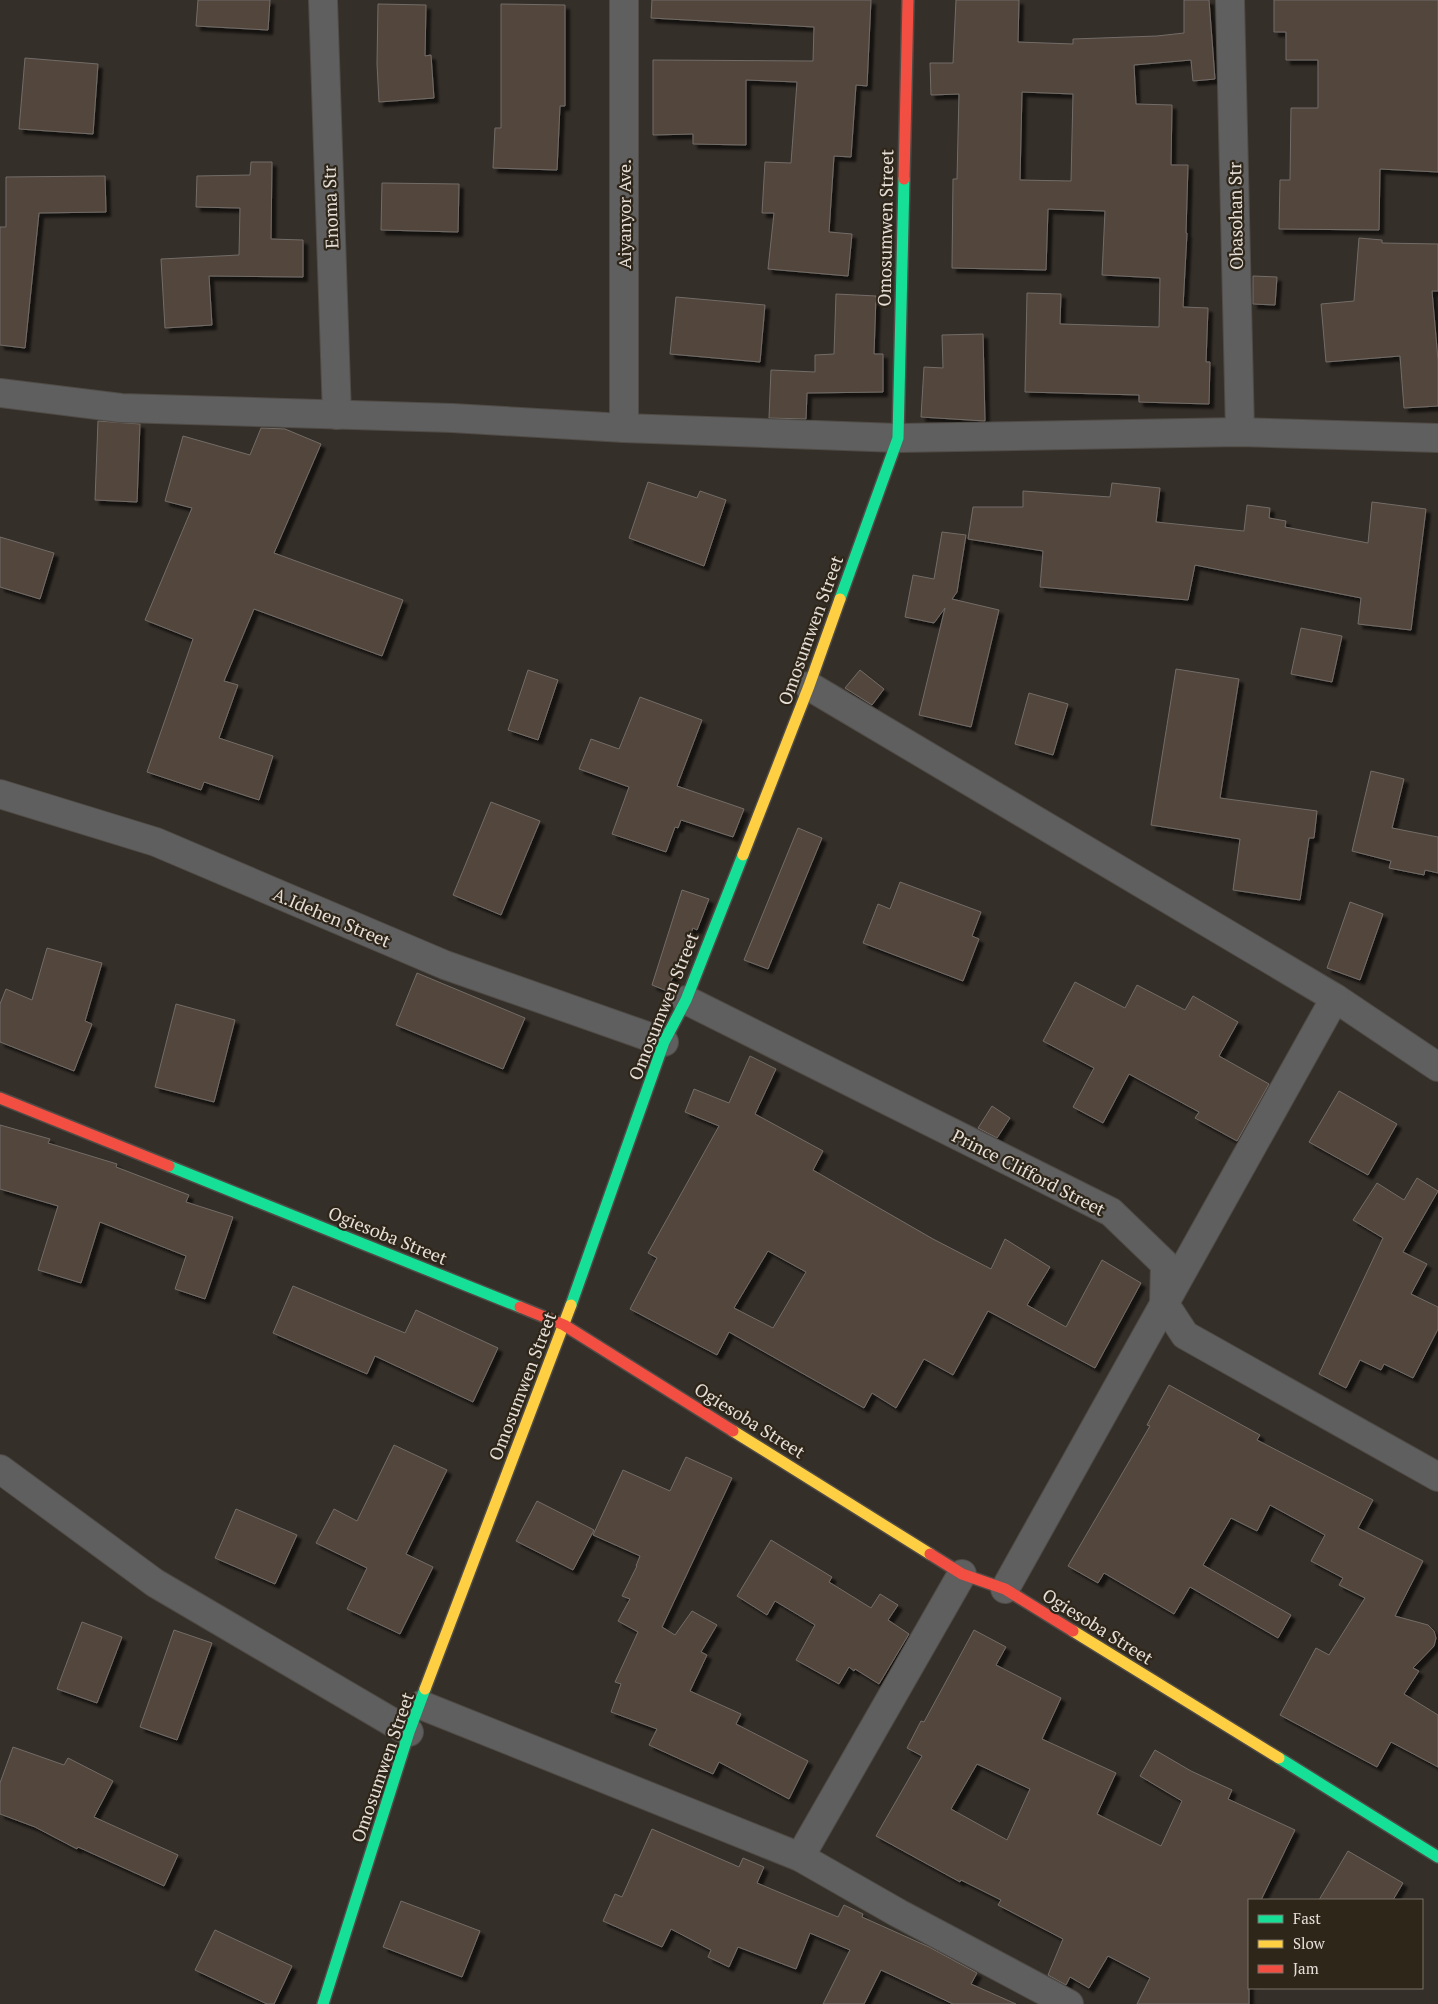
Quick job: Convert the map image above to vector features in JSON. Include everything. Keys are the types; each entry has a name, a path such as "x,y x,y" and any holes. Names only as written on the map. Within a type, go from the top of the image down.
{"street":[{"name":"Enoma Str","path":"323,0 337,415"},
{"name":"Aiyanyor Ave.","path":"624,0 624,428"},
{"name":"Omosumwen Street","path":"323,2004 409,1732 421,1706 564,1325 664,1042 686,1000 809,686 898,438 908,0"},
{"name":"Obasohan Str","path":"1230,0 1240,432"},
{"path":"0,393 121,408 452,418 624,428 898,438 1240,432 1438,438"},
{"path":"809,686 1335,998 1438,1067"},
{"name":"A.Idehen Street","path":"0,794 156,842 445,965 664,1042"},
{"path":"1005,1589 1335,998"},
{"name":"Prince Clifford Street","path":"686,1000 1111,1212 1165,1264 1164,1304"},
{"name":"Ogiesoba Street","path":"0,1098 564,1325 962,1574 1005,1589 1438,1857"},
{"path":"1164,1304 1185,1335 1438,1477"},
{"path":"0,1470 155,1583 409,1732"},
{"path":"800,1857 962,1574"},
{"path":"421,1706 800,1857 898,1914 1069,2004"}],"building":[{"path":"198,0 270,0 268,30 196,26"},
{"path":"652,0 871,0 867,86 856,85 851,157 834,156 829,232 852,234 848,276 768,269 774,213 762,213 765,162 791,163 797,82 746,80 746,145 693,144 693,134 653,135 653,60 813,61 814,27 651,18"},
{"path":"956,0 1019,0 1018,42 1073,44 1073,39 1157,36 1184,33 1184,0 1209,0 1215,79 1193,81 1191,60 1134,65 1136,104 1172,105 1171,165 1188,165 1183,307 1208,308 1206,362 1210,362 1209,404 1139,402 1139,395 1025,392 1027,293 1061,294 1060,324 1159,327 1160,278 1102,275 1105,211 1048,209 1046,270 952,268 953,179 957,179 959,94 931,95 930,63 953,63","holes":["1022,92 1073,94 1071,181 1020,180"]},
{"path":"1274,0 1438,0 1438,172 1380,169 1379,230 1279,229 1280,180 1290,180 1291,108 1318,108 1318,60 1286,60 1286,32 1274,32"},
{"path":"378,4 426,5 425,56 431,55 434,98 379,102 377,64"},
{"path":"501,4 565,5 565,106 560,106 557,170 493,168 495,128 501,128"},
{"path":"25,58 98,64 93,134 19,129"},
{"path":"251,162 272,162 271,239 303,240 303,277 209,276 212,325 165,328 161,259 239,255 240,208 196,207 197,176 250,175"},
{"path":"105,176 106,212 39,213 25,348 0,345 0,227 6,227 6,177"},
{"path":"382,183 459,184 458,232 381,230"},
{"path":"1359,238 1382,240 1382,243 1438,244 1438,291 1432,291 1438,360 1438,406 1404,408 1400,356 1326,362 1321,304 1354,301"},
{"path":"1253,276 1277,277 1275,305 1253,304"},
{"path":"836,294 876,296 874,354 883,354 883,392 807,393 806,419 769,418 771,370 815,372 815,355 834,354"},
{"path":"676,297 765,305 760,362 670,354"},
{"path":"983,334 985,421 921,417 924,367 943,368 942,335"},
{"path":"98,421 140,424 137,502 95,500"},
{"path":"261,428 285,429 321,444 274,553 403,600 382,656 254,609 224,681 238,685 219,738 273,756 259,800 204,782 201,790 147,772 193,639 145,620 192,508 165,501 183,436 250,455"},
{"path":"648,482 697,498 700,491 726,500 704,566 629,538"},
{"path":"1112,483 1160,488 1156,522 1244,531 1247,505 1270,508 1269,518 1286,521 1285,527 1368,543 1372,502 1426,509 1411,630 1358,624 1361,598 1195,565 1188,600 1040,587 1043,551 968,539 973,507 1023,507 1023,491 1110,497"},
{"path":"942,532 966,535 957,592 952,599 999,610 971,727 919,715 945,608 934,623 905,617 913,575 934,579"},
{"path":"0,537 54,553 40,599 0,587"},
{"path":"1301,628 1342,636 1332,682 1291,674"},
{"path":"1176,669 1239,679 1220,798 1317,811 1314,838 1309,838 1300,900 1233,890 1240,839 1151,825"},
{"path":"528,670 558,680 538,740 508,730"},
{"path":"860,670 884,689 872,705 845,688"},
{"path":"1029,693 1068,704 1053,755 1015,744"},
{"path":"640,697 702,720 677,786 744,809 733,837 681,820 678,828 675,827 666,852 612,834 629,787 579,769 591,739 619,749"},
{"path":"1371,771 1404,779 1392,828 1438,837 1438,873 1425,870 1424,875 1389,868 1391,861 1352,851"},
{"path":"491,802 540,821 501,915 453,895"},
{"path":"798,828 822,838 768,969 744,960"},
{"path":"900,882 981,912 972,936 979,939 963,981 863,943 878,904 890,909"},
{"path":"682,890 709,899 697,930 693,928 667,991 652,985"},
{"path":"1350,902 1383,914 1360,980 1327,968"},
{"path":"47,948 102,963 85,1021 92,1024 74,1071 0,1042 0,1004 6,989 32,1000"},
{"path":"417,973 525,1018 503,1069 396,1025"},
{"path":"1075,982 1125,1008 1137,985 1185,1010 1193,996 1238,1022 1219,1056 1269,1084 1237,1141 1195,1118 1199,1112 1129,1074 1103,1123 1073,1107 1094,1068 1043,1041"},
{"path":"176,1004 235,1020 214,1102 155,1087"},
{"path":"750,1056 776,1069 755,1114 823,1151 813,1170 933,1239 991,1269 1005,1239 1050,1267 1027,1305 1066,1327 1102,1260 1141,1283 1095,1368 988,1311 953,1375 924,1359 896,1408 872,1393 864,1408 729,1332 717,1355 630,1309 657,1258 648,1253 719,1126 685,1112 694,1089 729,1103","holes":["768,1251 806,1272 773,1328 734,1308"]},
{"path":"1339,1091 1397,1124 1368,1175 1309,1142"},
{"path":"992,1106 1010,1118 997,1138 978,1128"},
{"path":"0,1125 50,1139 48,1143 117,1164 116,1167 189,1195 186,1202 233,1217 205,1299 175,1289 186,1256 100,1222 81,1283 38,1270 58,1206 0,1189"},
{"path":"1417,1178 1438,1191 1403,1252 1427,1264 1411,1294 1438,1307 1438,1329 1413,1378 1384,1364 1381,1370 1360,1360 1346,1388 1319,1374 1383,1238 1353,1220 1377,1183 1404,1200"},
{"path":"293,1286 405,1333 416,1310 498,1348 473,1402 375,1356 367,1374 273,1333"},
{"path":"1169,1385 1260,1435 1257,1440 1373,1500 1358,1528 1423,1561 1395,1616 1428,1625 1434,1631 1436,1638 1434,1646 1413,1668 1419,1671 1404,1694 1438,1715 1438,1767 1391,1742 1377,1767 1280,1715 1316,1648 1329,1655 1365,1598 1339,1585 1343,1578 1311,1561 1325,1535 1270,1505 1257,1531 1231,1518 1203,1565 1291,1615 1278,1638 1190,1587 1174,1614 1104,1573 1098,1583 1068,1566 1150,1426 1147,1425"},
{"path":"394,1445 447,1470 406,1554 433,1567 400,1634 347,1609 367,1568 316,1543 334,1509 357,1521"},
{"path":"686,1457 732,1478 662,1627 675,1635 692,1611 717,1625 701,1652 707,1655 690,1691 741,1714 736,1724 808,1761 789,1799 719,1762 713,1774 649,1745 657,1729 611,1712 621,1684 615,1682 638,1632 618,1621 630,1599 622,1596 640,1556 593,1535 623,1470 670,1491"},
{"path":"537,1501 594,1530 573,1570 516,1541"},
{"path":"236,1509 297,1535 275,1584 215,1558"},
{"path":"771,1540 832,1577 829,1582 871,1608 880,1594 898,1605 888,1620 909,1634 879,1684 849,1667 839,1684 796,1660 815,1625 775,1601 767,1615 737,1596"},
{"path":"82,1622 122,1637 97,1703 57,1689"},
{"path":"174,1630 212,1643 177,1740 140,1727"},
{"path":"974,1630 1006,1647 996,1665 1061,1698 1042,1739 1116,1773 1097,1814 1161,1846 1182,1801 1140,1776 1155,1750 1191,1771 1232,1790 1228,1799 1295,1830 1261,1899 1248,1899 1249,2004 1137,2004 1150,1978 1108,1956 1089,1988 1070,1977 1066,1985 1048,1975 1063,1939 998,1905 1001,1900 961,1880 960,1882 876,1836 922,1756 907,1748 921,1721 924,1722","holes":["977,1764 1030,1789 1007,1840 951,1809"]},
{"path":"13,1747 64,1765 68,1758 113,1781 94,1817 178,1855 164,1886 78,1847 77,1849 35,1827 0,1814 0,1783"},
{"path":"652,1829 739,1867 743,1858 764,1867 757,1883 838,1917 844,1905 863,1914 862,1917 929,1947 977,1973 971,1984 1016,2004 953,2004 881,1970 864,2004 823,2004 850,1950 810,1933 796,1969 738,1947 729,1967 708,1957 711,1950 671,1929 662,1947 603,1921 615,1894 622,1897"},
{"path":"1348,1851 1403,1883 1394,1899 1320,1899"},
{"path":"401,1901 480,1931 462,1977 383,1947"},
{"path":"215,1930 292,1966 274,2004 267,2004 195,1970"}],"traffic: fast":[{"path":"840,599 898,438 904,179"},
{"path":"571,1305 664,1042 686,1000 743,855"},
{"path":"169,1166 520,1307"},
{"path":"323,2004 409,1732 425,1689"},
{"path":"1279,1758 1438,1857"}],"traffic: slow":[{"path":"743,855 809,686 840,599"},
{"path":"425,1689 571,1305"},
{"path":"733,1431 930,1554"},
{"path":"1073,1631 1279,1758"}],"traffic: jam":[{"path":"904,179 908,0"},
{"path":"0,1098 169,1166"},
{"path":"520,1307 564,1325 733,1431"},
{"path":"930,1554 962,1574 1005,1589 1073,1631"}]}
